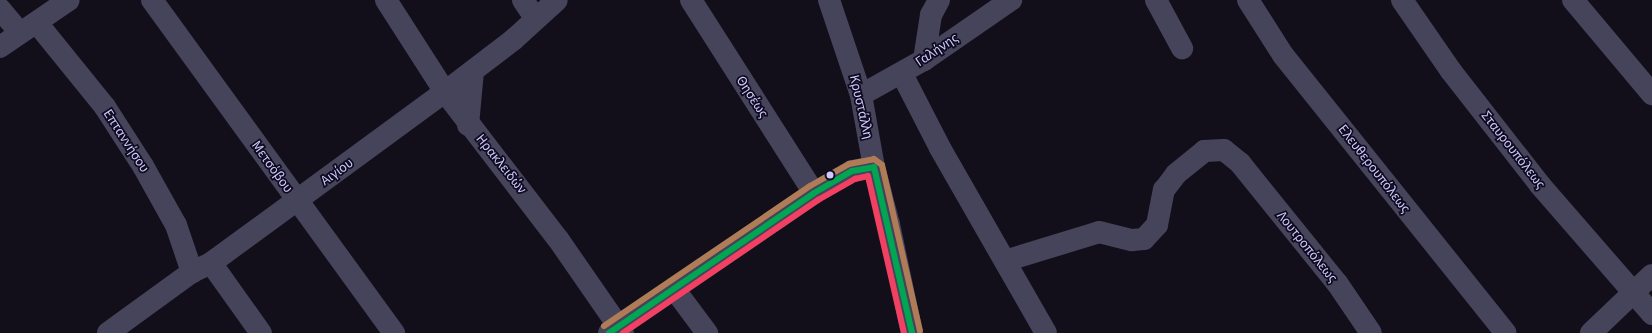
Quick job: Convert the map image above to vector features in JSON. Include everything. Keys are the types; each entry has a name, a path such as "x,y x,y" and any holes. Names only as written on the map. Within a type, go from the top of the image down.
{"street":[{"path":"0,47 69,0"},
{"name":"Μετσόβου","path":"152,0 394,333"},
{"name":"Ηρακλειδών","path":"386,0 445,92 468,124 506,170 618,331"},
{"path":"523,0 535,18"},
{"name":"Αιγίου","path":"108,333 192,272 212,263 445,92 513,40 535,18 557,0"},
{"name":"Θησέως","path":"691,0 814,193"},
{"name":"Κρυστάλλη","path":"829,0 861,94 874,167 889,224 912,333"},
{"path":"924,60 931,15 939,0"},
{"name":"Γαλήνης","path":"861,94 902,74 924,60 990,8 1011,0"},
{"path":"1156,0 1182,48"},
{"name":"Ελευθερουπόλεως","path":"1248,0 1283,55 1506,333"},
{"name":"Σταυρουπόλεως","path":"1402,0 1460,83 1540,185 1632,293 1652,314"},
{"path":"1573,0 1652,94"},
{"name":"Επταννήσου","path":"0,9 28,28 105,107 143,166 176,225 192,272"},
{"path":"468,124 472,71"},
{"path":"902,74 940,148 1046,333"},
{"name":"Λουτροπόλεως","path":"1005,262 1099,232 1132,240 1144,240 1157,225 1164,190 1189,161 1204,151 1215,149 1224,150 1240,163 1337,283 1371,333"},
{"path":"618,331 814,193 852,171 874,167"},
{"path":"212,263 261,333"},
{"path":"1591,333 1652,275"},
{"path":"675,290 707,333"}],"transit line":[{"path":"604,326 810,186 849,164 874,159 882,165 920,331"},
{"path":"609,333 814,193 852,171 874,167 912,333"},
{"path":"623,333 818,200 855,179 868,176 904,333"}]}
